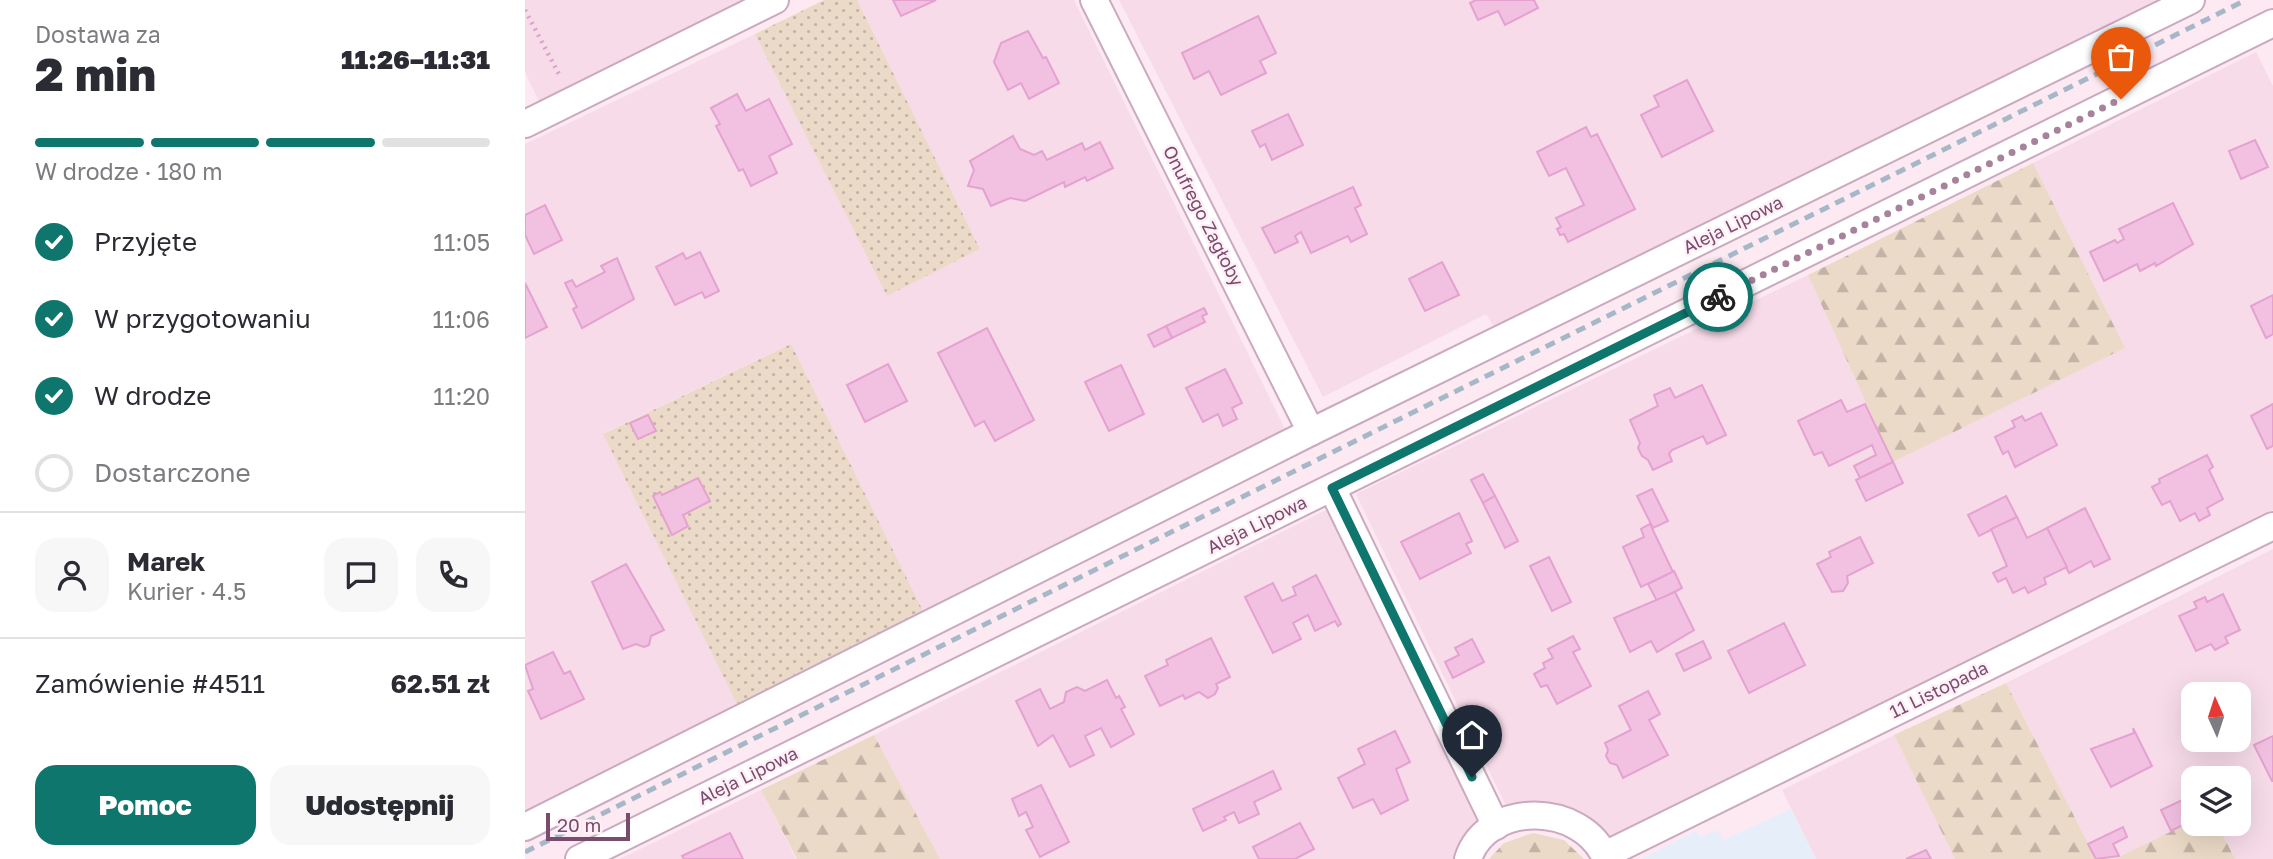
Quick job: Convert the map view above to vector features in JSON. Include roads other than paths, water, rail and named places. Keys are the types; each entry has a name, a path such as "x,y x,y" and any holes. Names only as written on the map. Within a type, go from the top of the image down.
{"street":[{"path":"525,124 775,0"},
{"name":"Onufrego Zagłoby","path":"1094,0 1311,432"},
{"name":"Aleja Lipowa","path":"525,827 1311,432 2190,0"},
{"name":"Aleja Lipowa","path":"579,859 2272,28"},
{"path":"1332,488 1496,826"},
{"name":"11 Listopada","path":"1606,857 2273,526"},
{"path":"1468,859 1471,851 1496,826 1530,814 1556,816 1576,824 1606,857"}],"railway":[{"path":"525,852 2246,0"}]}
